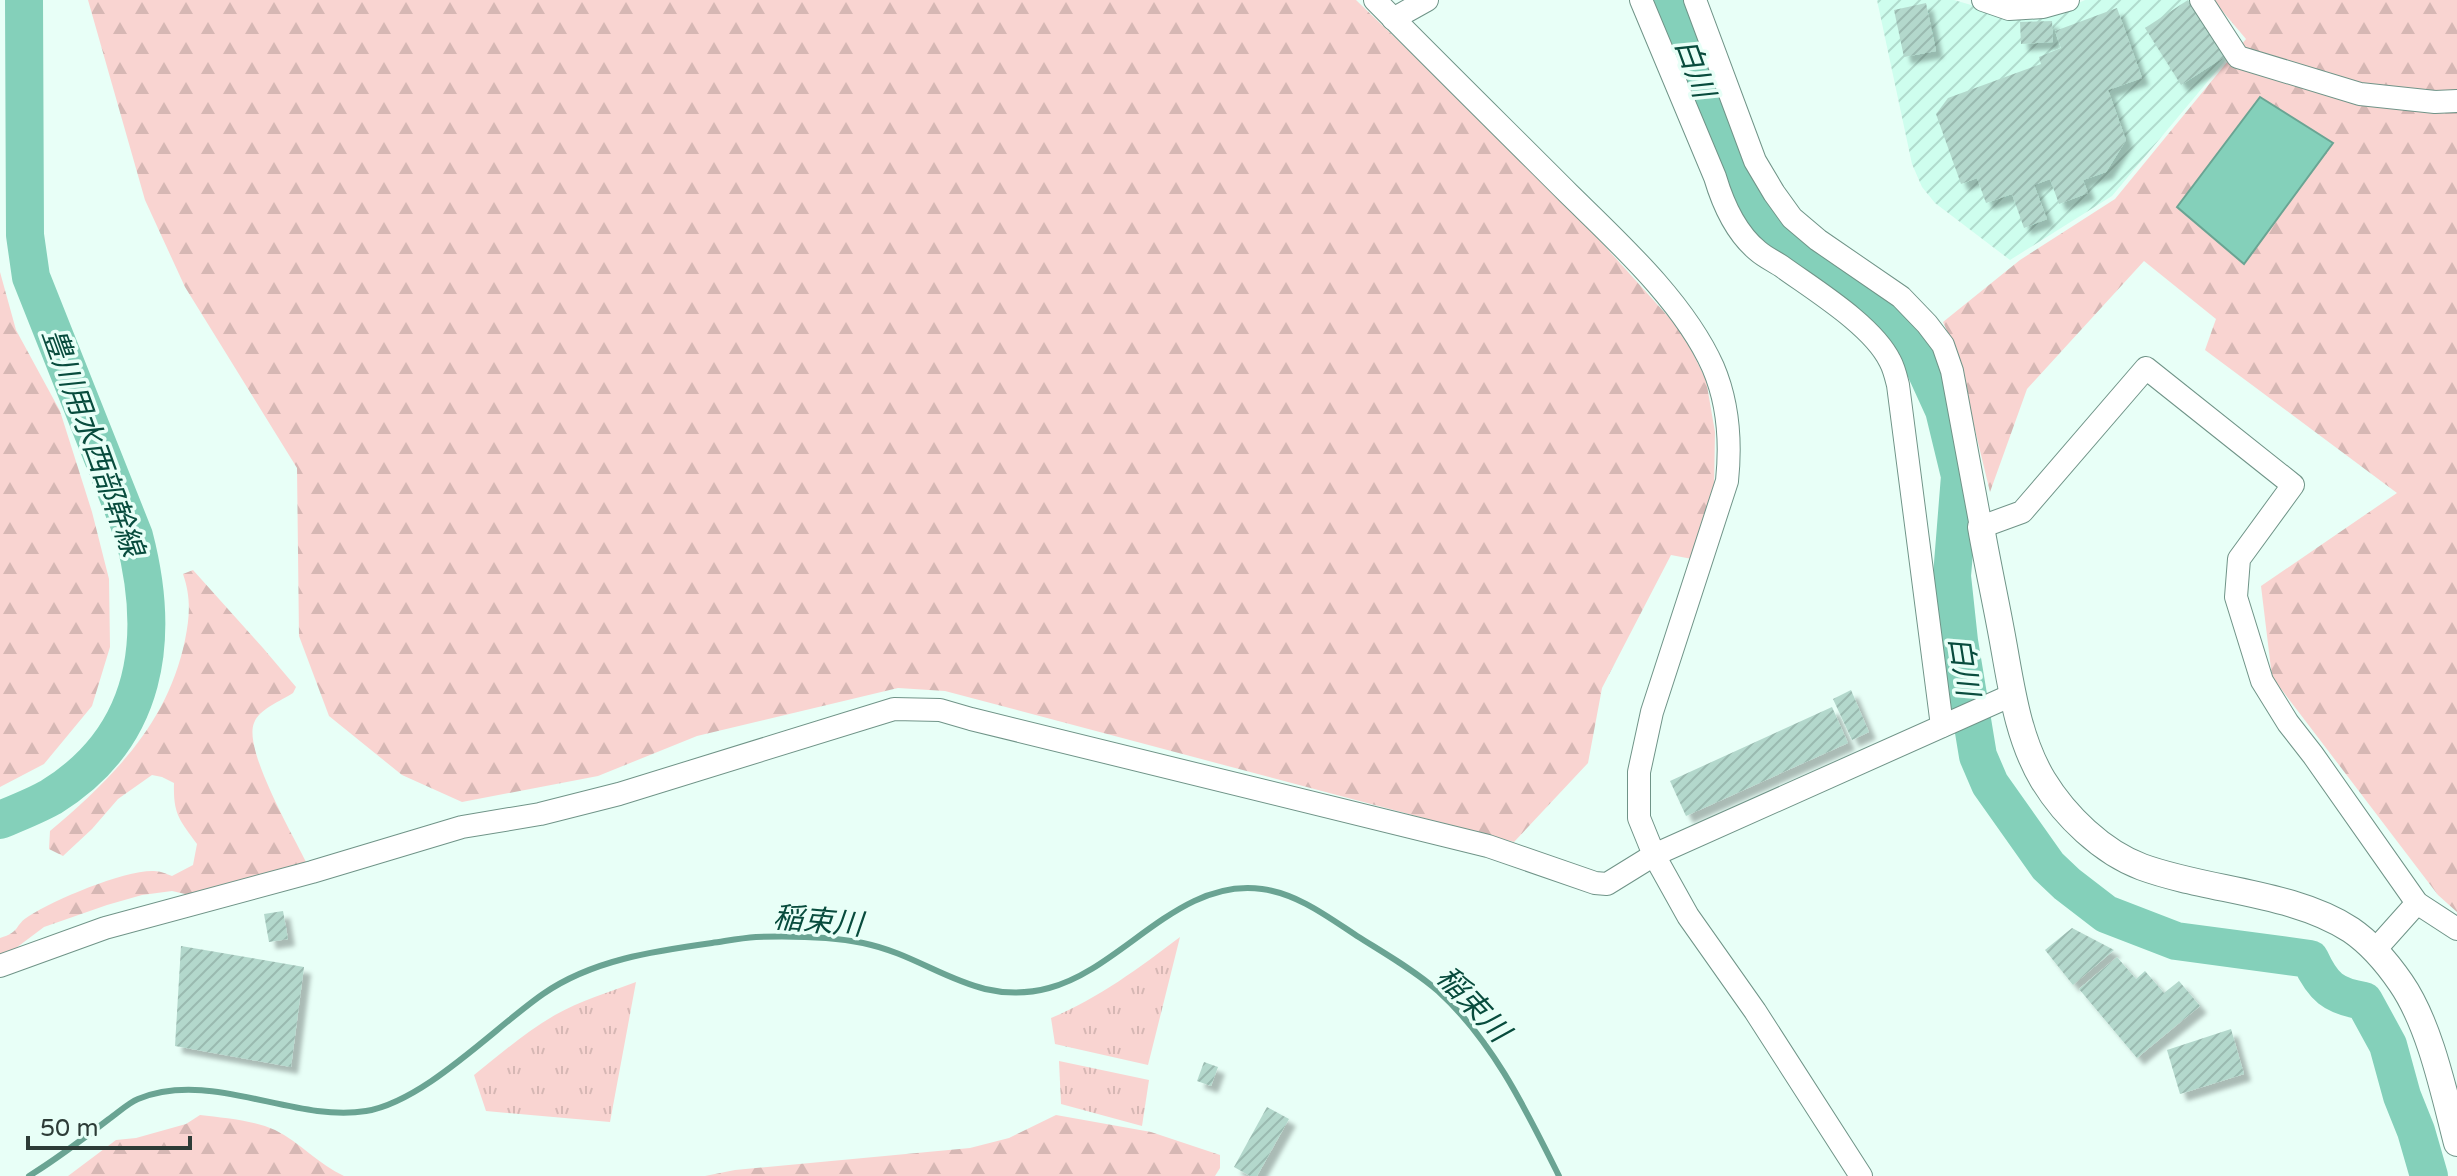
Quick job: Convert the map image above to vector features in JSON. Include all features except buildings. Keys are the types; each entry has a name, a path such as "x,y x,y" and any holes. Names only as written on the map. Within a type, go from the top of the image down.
{"street":[{"path":"1375,0 1629,254 1679,312 1714,369 1723,398 1730,456 1727,481 1652,712 1639,772 1639,818 1654,855 1688,916 1755,1011 1861,1176"},
{"path":"1393,19 1427,0"},
{"path":"1641,0 1715,177 1722,202 1739,229 1757,251 1859,324 1890,361 1898,385 1942,726"},
{"path":"1695,0 1755,161 1774,193 1792,218 1818,240 1901,297 1943,345 1952,371 2012,695 2029,752 2042,779 2071,817 2113,852 2139,866 2319,914 2351,930 2375,950 2402,984 2417,1014 2437,1069 2457,1143"},
{"path":"1983,0 2009,9 2043,7 2068,0"},
{"path":"2201,0 2238,57 2360,94 2435,102 2457,101"},
{"path":"1981,527 2022,512 2146,368 2293,485 2239,559 2236,597 2262,681 2288,723 2417,903 2457,929"},
{"path":"0,966 105,928 312,872 462,827 540,814 619,794 894,709 940,710 1488,846 1595,883 1607,884 1654,855 2012,695"},
{"path":"2375,950 2417,903"}],"shaded area":[{"path":"1877,0 1954,0 2009,16 2065,9 2085,0 2191,0 2229,56 2112,196 2010,260 1935,203 1922,187 1912,164"},
{"path":"2260,97 2333,143 2244,264 2177,207"}],"green space":[{"path":"88,0 1356,0 1557,193 1683,333 1706,380 1715,432 1714,490 1692,559 1671,555 1602,688 1588,763 1514,842 945,691 898,688 697,736 598,776 462,802 402,775 329,716 299,636 297,468 185,287 145,200"},
{"path":"2213,0 2457,0 2457,912 2438,895 2272,677 2261,586 2397,493 2205,350 2216,319 2144,261 2027,389 1990,492 1956,351 1943,322 2020,260 2115,199 2246,39"},
{"path":"0,272 16,330 60,411 92,512 109,579 110,647 92,706 44,764 0,787"},
{"path":"193,570 296,687 293,693 257,718 253,735 262,771 306,862 194,896 172,891 142,895 107,905 44,927 0,960 0,938 14,931 29,916 55,902 125,875 154,871 172,876 193,865 197,844 179,816 174,783 152,775 118,799 63,856 49,849 50,831 116,769 135,747 166,697 177,670 188,623 188,599 183,574"},
{"path":"1180,937 1148,1065 1055,1044 1051,1018 1102,992"},
{"path":"636,982 610,1122 486,1111 474,1075 555,1015"},
{"path":"1059,1061 1149,1080 1142,1126 1061,1104"},
{"path":"200,1115 248,1122 275,1130 344,1176 68,1176 116,1140 136,1138 186,1124"},
{"path":"1056,1115 1151,1132 1220,1155 1220,1168 1215,1176 705,1176 735,1170 970,1148 1009,1138"}],"waterway":[{"name":"豊川用水西部幹線","path":"0,820 51,797 84,773 109,745 127,715 139,683 145,648 146,612 134,536 31,277 25,235 24,0"},
{"name":"白川","path":"1670,0 1746,204 1774,237 1853,298 1889,319 1918,353 1944,410 1960,476 1952,576 1959,641 1978,756 1990,784 2048,866 2106,914 2176,941 2310,959 2330,989 2364,1001 2388,1045 2429,1176"},
{"name":"稲束川","path":"29,1176 131,1103 166,1091 223,1093 339,1113 366,1111 389,1104 435,1079 524,1008 562,982 624,959 750,937 824,938 887,950 975,986 1022,992 1049,988 1076,978 1177,910 1204,897 1232,889 1262,889 1312,907 1438,991 1492,1054 1559,1176"}]}
